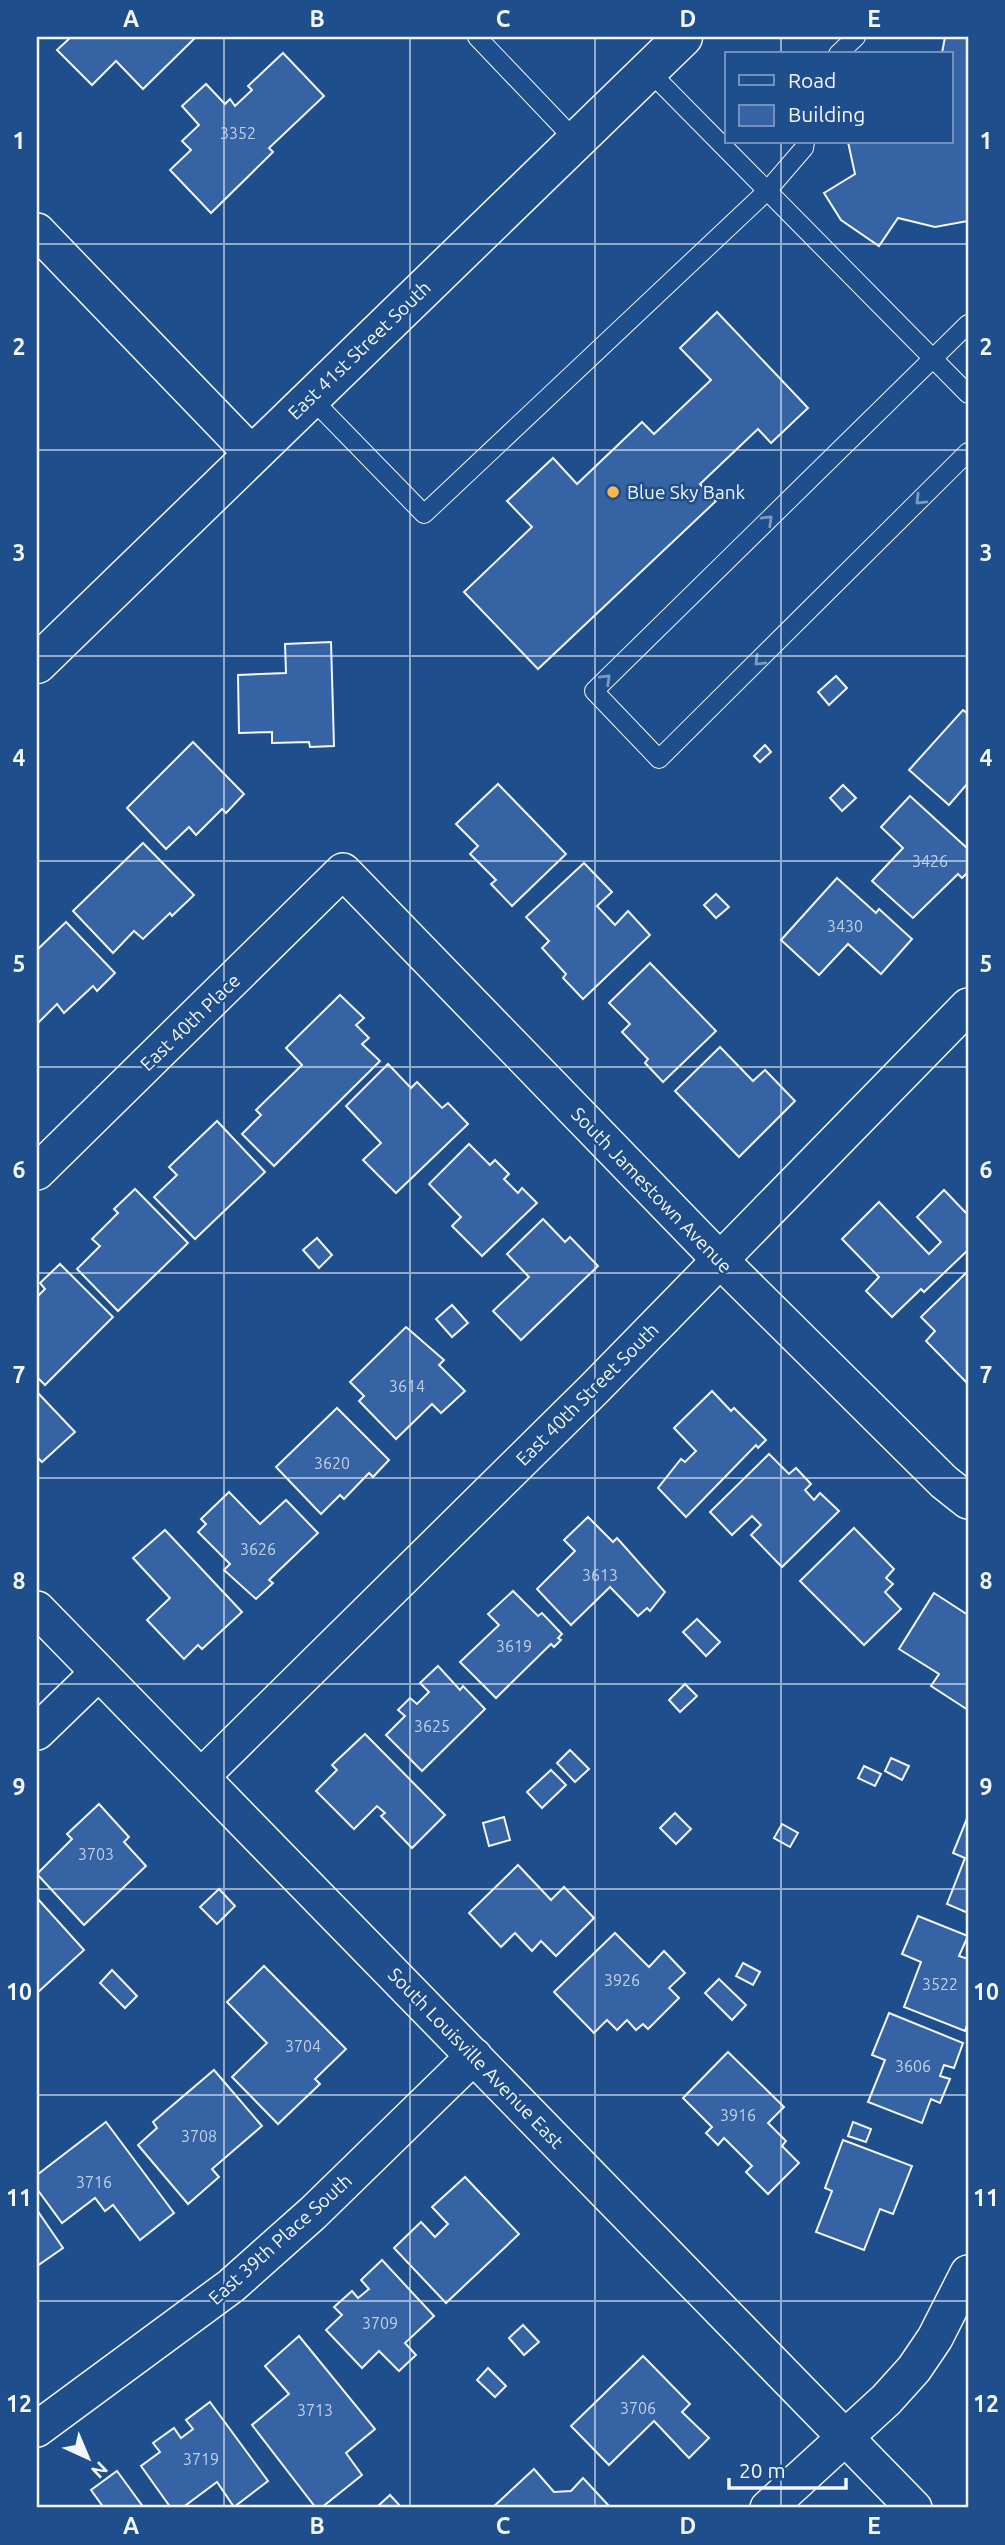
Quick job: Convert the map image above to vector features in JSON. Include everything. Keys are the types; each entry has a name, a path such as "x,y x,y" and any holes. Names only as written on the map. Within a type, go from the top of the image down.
{"main road":[{"name":"East 41st Street South","path":"37,664 251,453 683,37"}],"street":[{"path":"37,231 251,453"},
{"name":"East 40th Place","path":"37,1172 343,871"},
{"name":"South Jamestown Avenue","path":"343,871 515,1045 719,1261 925,1464 968,1501"},
{"name":"East 40th Street South","path":"201,1777 590,1393 968,1006"},
{"name":"South Louisville Avenue East","path":"37,1609 915,2508"},
{"path":"37,1732 98,1673"},
{"name":"East 39th Place South","path":"37,2429 231,2286 313,2213 474,2056"},
{"path":"768,2508 887,2400 914,2369 935,2338 968,2273"}],"lane":[{"path":"477,37 576,141"},
{"path":"840,52 856,37"},
{"path":"648,71 968,394"},
{"path":"310,397 424,514 767,191 805,144"},
{"path":"968,324 594,691 659,759 968,452"}],"building":[{"path":"71,37 196,37 143,89 116,61 92,85 57,50"},
{"path":"945,37 968,37 968,221 935,227 898,218 879,246 841,220 824,193 855,174 848,144 953,144 953,52 942,52"},
{"path":"283,53 324,96 269,148 273,152 211,213 170,170 191,150 182,141 199,125 182,106 206,84 225,104 230,99 235,106 252,90 248,86"},
{"name":"Blue Sky Bank","path":"717,312 808,408 771,443 758,429 700,484 716,501 538,669 464,592 532,527 507,501 553,458 577,484 642,422 654,434 711,380 680,348"},
{"path":"331,642 334,746 310,747 309,742 272,743 272,732 239,733 238,675 286,673 285,644"},
{"path":"836,676 847,688 829,705 818,692"},
{"path":"963,710 968,714 968,783 949,805 909,770"},
{"path":"193,742 244,794 226,813 222,809 196,835 189,827 166,849 127,808"},
{"path":"765,745 771,752 760,762 754,756"},
{"path":"498,784 566,854 512,906 491,884 496,880 470,854 478,846 456,824"},
{"path":"843,785 856,798 842,811 830,798"},
{"path":"910,796 968,849 968,872 962,878 958,874 913,918 872,881 903,848 881,827"},
{"path":"143,843 194,895 143,939 134,931 113,953 73,911"},
{"path":"584,863 612,892 597,906 615,925 628,911 650,935 583,999 563,978 566,974 542,948 549,941 526,917"},
{"path":"837,878 876,913 879,909 912,939 881,974 848,944 819,975 781,940"},
{"path":"716,894 729,907 716,918 704,905"},
{"path":"66,922 115,973 97,991 93,986 64,1013 57,1004 37,1024 37,950"},
{"path":"650,963 716,1031 663,1082 645,1063 648,1059 622,1032 630,1024 609,1003"},
{"path":"340,995 364,1018 356,1025 369,1038 362,1044 380,1061 274,1166 242,1134 261,1115 256,1110 302,1065 286,1048"},
{"path":"720,1047 753,1081 765,1070 795,1101 739,1157 675,1091"},
{"path":"388,1064 411,1088 417,1082 442,1108 448,1103 468,1124 396,1193 363,1160 381,1143 346,1106"},
{"path":"217,1121 265,1172 195,1239 154,1197 177,1175 169,1167"},
{"path":"469,1144 490,1165 495,1160 509,1174 504,1179 518,1193 522,1188 537,1203 482,1256 452,1226 461,1217 429,1184"},
{"path":"135,1189 188,1243 118,1311 77,1269 100,1246 92,1239 118,1213 114,1209"},
{"path":"944,1190 968,1215 968,1250 924,1292 921,1289 892,1317 866,1291 879,1277 842,1239 879,1202 929,1254 941,1242 917,1217"},
{"path":"543,1219 565,1242 570,1237 598,1266 521,1340 493,1311 529,1277 507,1254"},
{"path":"317,1238 332,1255 319,1268 303,1250"},
{"path":"60,1264 113,1317 45,1385 37,1377 37,1297 45,1289 40,1283"},
{"path":"968,1271 966,1382 926,1341 935,1331 921,1317"},
{"path":"452,1305 468,1323 452,1337 436,1319"},
{"path":"406,1327 444,1360 439,1365 465,1391 441,1413 432,1404 396,1439 359,1401 364,1396 350,1382"},
{"path":"712,1391 731,1411 734,1408 766,1440 758,1448 756,1445 686,1517 658,1488 681,1459 685,1462 696,1451 674,1428"},
{"path":"37,1392 75,1432 42,1462 37,1457"},
{"path":"337,1408 389,1460 373,1477 369,1473 344,1499 340,1495 321,1514 276,1467"},
{"path":"769,1454 789,1474 796,1468 811,1484 805,1490 814,1500 820,1493 839,1511 782,1567 751,1535 761,1525 752,1516 732,1535 710,1512"},
{"path":"229,1492 260,1524 286,1500 318,1533 269,1580 273,1583 256,1599 224,1570 230,1564 198,1532 206,1524 201,1519"},
{"path":"588,1517 613,1542 617,1538 665,1592 650,1611 647,1608 638,1616 610,1587 571,1625 537,1589 575,1551 564,1540"},
{"path":"854,1528 894,1569 886,1578 893,1584 885,1592 901,1609 864,1645 800,1581"},
{"path":"165,1530 242,1612 202,1649 198,1645 184,1659 147,1620 170,1598 133,1558"},
{"path":"513,1591 538,1616 542,1613 562,1634 558,1638 561,1640 554,1647 551,1644 496,1698 460,1662 499,1625 488,1614"},
{"path":"934,1593 968,1615 968,1710 931,1686 939,1674 899,1649"},
{"path":"697,1619 720,1642 706,1656 683,1632"},
{"path":"438,1666 460,1690 463,1686 485,1709 422,1771 386,1735 405,1716 398,1710 410,1698 417,1704 429,1692 420,1683"},
{"path":"685,1684 697,1696 680,1712 669,1700"},
{"path":"365,1734 445,1815 412,1848 381,1816 385,1813 377,1806 354,1829 316,1791 337,1770 332,1765"},
{"path":"570,1750 589,1769 575,1782 557,1763"},
{"path":"891,1758 909,1766 902,1780 885,1771"},
{"path":"864,1766 881,1774 875,1786 858,1778"},
{"path":"551,1770 566,1785 542,1808 527,1792"},
{"path":"99,1804 129,1837 124,1842 146,1866 84,1925 37,1874 72,1839 67,1834"},
{"path":"675,1813 691,1829 676,1844 660,1828"},
{"path":"968,1816 968,1913 947,1904 965,1858 953,1853"},
{"path":"504,1817 510,1840 489,1846 483,1823"},
{"path":"782,1824 798,1833 790,1847 774,1838"},
{"path":"518,1865 551,1900 564,1887 594,1918 556,1956 541,1941 532,1951 515,1933 501,1947 469,1913"},
{"path":"219,1889 235,1906 217,1924 200,1907"},
{"path":"37,1898 84,1950 37,1993"},
{"path":"918,1916 968,1936 959,1956 968,1959 968,2022 965,2031 904,2007 921,1962 902,1954"},
{"path":"615,1933 649,1967 664,1951 685,1973 669,1988 679,1998 648,2029 643,2024 636,2030 627,2020 617,2030 607,2020 594,2033 554,1992"},
{"path":"743,1963 760,1972 753,1985 736,1976"},
{"path":"264,1966 346,2049 315,2079 320,2084 278,2124 232,2077 267,2043 227,2002"},
{"path":"112,1970 137,1996 125,2008 100,1983"},
{"path":"719,1979 746,2005 732,2020 705,1993"},
{"path":"889,2013 963,2043 954,2068 944,2065 940,2076 950,2079 940,2103 931,2099 922,2123 868,2102 885,2060 872,2055"},
{"path":"728,2052 784,2107 768,2123 786,2141 782,2146 799,2163 768,2194 746,2172 752,2166 724,2138 718,2145 706,2133 712,2127 683,2098"},
{"path":"214,2070 262,2126 212,2169 219,2177 188,2204 138,2145 157,2128 153,2122"},
{"path":"106,2122 174,2213 140,2240 113,2205 105,2211 95,2198 62,2223 37,2189 37,2175"},
{"path":"853,2122 871,2129 866,2142 848,2136"},
{"path":"843,2140 912,2166 893,2214 880,2209 864,2250 816,2232 832,2191 825,2188"},
{"path":"465,2177 519,2234 446,2303 394,2248 421,2222 435,2237 448,2224 432,2207"},
{"path":"37,2210 63,2248 37,2266"},
{"path":"382,2260 434,2316 405,2343 416,2355 399,2371 379,2351 362,2368 326,2330 342,2315 334,2307 352,2291 358,2298 369,2289 361,2280"},
{"path":"523,2325 539,2342 524,2355 509,2338"},
{"path":"299,2336 375,2429 346,2453 362,2475 321,2508 316,2508 252,2425 289,2394 265,2366"},
{"path":"643,2356 690,2404 682,2412 709,2438 689,2458 654,2421 609,2465 571,2426"},
{"path":"488,2368 506,2386 495,2397 477,2380"},
{"path":"210,2402 268,2481 234,2507 217,2482 182,2508 171,2508 141,2466 160,2452 153,2443 174,2428 181,2438 193,2429 186,2420"},
{"path":"534,2469 554,2492 571,2491 583,2478 611,2508 492,2508"},
{"path":"117,2471 144,2508 104,2508 91,2490"},
{"path":"390,2495 402,2508 378,2506"}],"place":[{"name":"Blue Sky Bank","path":"613,492"}]}
